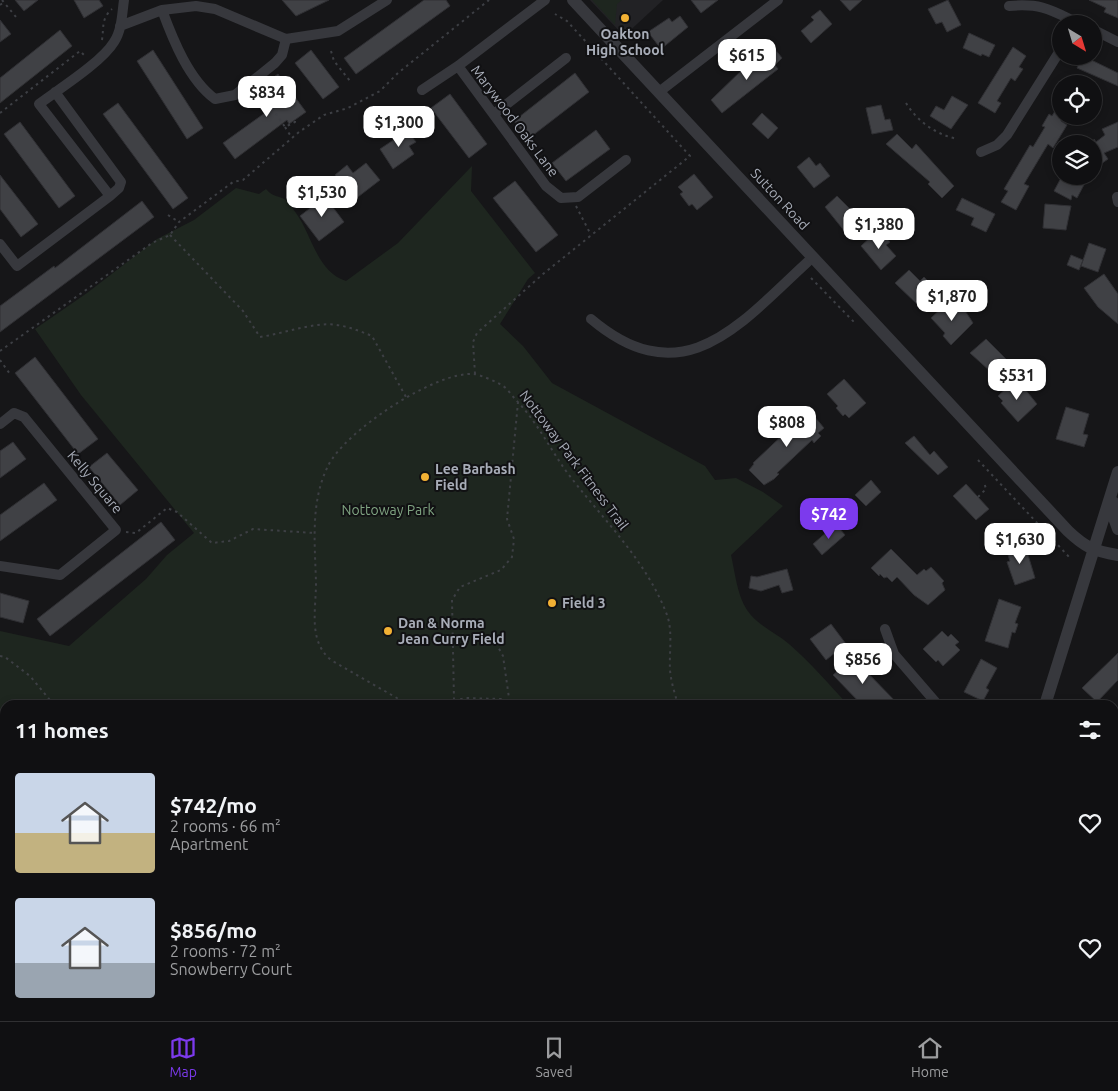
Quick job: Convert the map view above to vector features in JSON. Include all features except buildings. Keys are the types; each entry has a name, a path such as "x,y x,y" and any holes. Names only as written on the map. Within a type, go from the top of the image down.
{"street":[{"path":"110,196 39,104 99,58 114,42 120,26 124,0"},
{"path":"120,26 162,10 196,6 215,10 286,39 338,31 387,0"},
{"path":"422,90 458,66 545,0"},
{"name":"Sutton Road","path":"573,0 1065,528 1080,543 1094,552 1118,555"},
{"path":"659,92 778,0"},
{"path":"1009,6 1032,4 1061,15"},
{"path":"162,10 169,30 198,82 215,99 235,95 276,63 282,54 286,39"},
{"path":"1102,34 1118,42"},
{"path":"494,114 566,58"},
{"path":"981,152 997,145 1007,135 1052,63"},
{"name":"Marywood Oaks Lane","path":"458,66 546,186 560,198 578,196 626,160"},
{"path":"0,244 17,266 119,188 121,182 55,92"},
{"path":"591,319 616,338 632,346 649,351 685,352 712,343 732,331 813,257"},
{"name":"Kelly Square","path":"0,424 14,413 24,417 116,530 60,575 0,566"},
{"path":"1047,700 1116,478"},
{"path":"1116,478 1113,508 1118,529"},
{"path":"885,629 894,654 934,700"}],"path":[{"path":"0,351 152,243 170,235 179,222 234,182 243,180 292,138 324,115 348,108 380,91 398,73 489,0"},
{"path":"0,5 3,1 16,17"},
{"path":"102,44 102,25 105,15 114,6"},
{"path":"401,700 322,653 316,638 314,620 314,533 316,507 328,465 340,449 359,432 406,397 442,381 474,374 473,342 477,333 504,308 690,156 567,21 555,14"},
{"path":"0,113 80,51 86,58 91,53"},
{"path":"331,51 334,61 350,81"},
{"path":"261,92 292,138"},
{"path":"906,103 914,116 938,133 958,139"},
{"path":"285,127 295,122 295,120"},
{"path":"576,206 592,235"},
{"path":"168,215 179,222"},
{"path":"170,235 243,311 260,337 283,334 319,324 345,326 372,336 406,397"},
{"path":"811,278 854,322"},
{"path":"0,360 10,374"},
{"name":"Nottoway Park Fitness Trail","path":"474,374 504,386 518,402 539,427 566,471 609,522 648,576 668,617 670,672 677,700"},
{"path":"500,700 479,698 454,700 452,600 460,587 493,574 508,565 515,548 508,519 518,402"},
{"path":"978,460 1071,559"},
{"path":"978,497 986,489 984,482"},
{"path":"116,530 136,533 167,508 177,512 212,543 229,541 253,529 314,533"},
{"path":"496,643 503,656 510,700"},
{"path":"0,656 5,657 30,676 50,700"}],"shaded area":[{"name":"Oakton High School","path":"590,0 663,0 624,36"}],"green space":[{"path":"592,0 622,0 617,4 615,25"},
{"name":"Nottoway Park","path":"472,166 471,191 535,273 528,279 500,324 523,346 552,383 705,466 715,480 736,478 763,492 783,506 731,555 741,597 751,616 797,651 843,700 0,700 0,631 69,646 146,579 167,555 194,533 81,395 35,329 87,293 157,239 194,220 236,188 259,194 266,189 271,194 286,200 302,222 316,252 328,270 346,281 398,243"}],"place":[{"name":"Oakton High School","path":"625,18"},
{"name":"Lee Barbash Field","path":"425,477"},
{"name":"Field 3","path":"552,603"},
{"name":"Dan & Norma Jean Curry Field","path":"388,631"}]}
